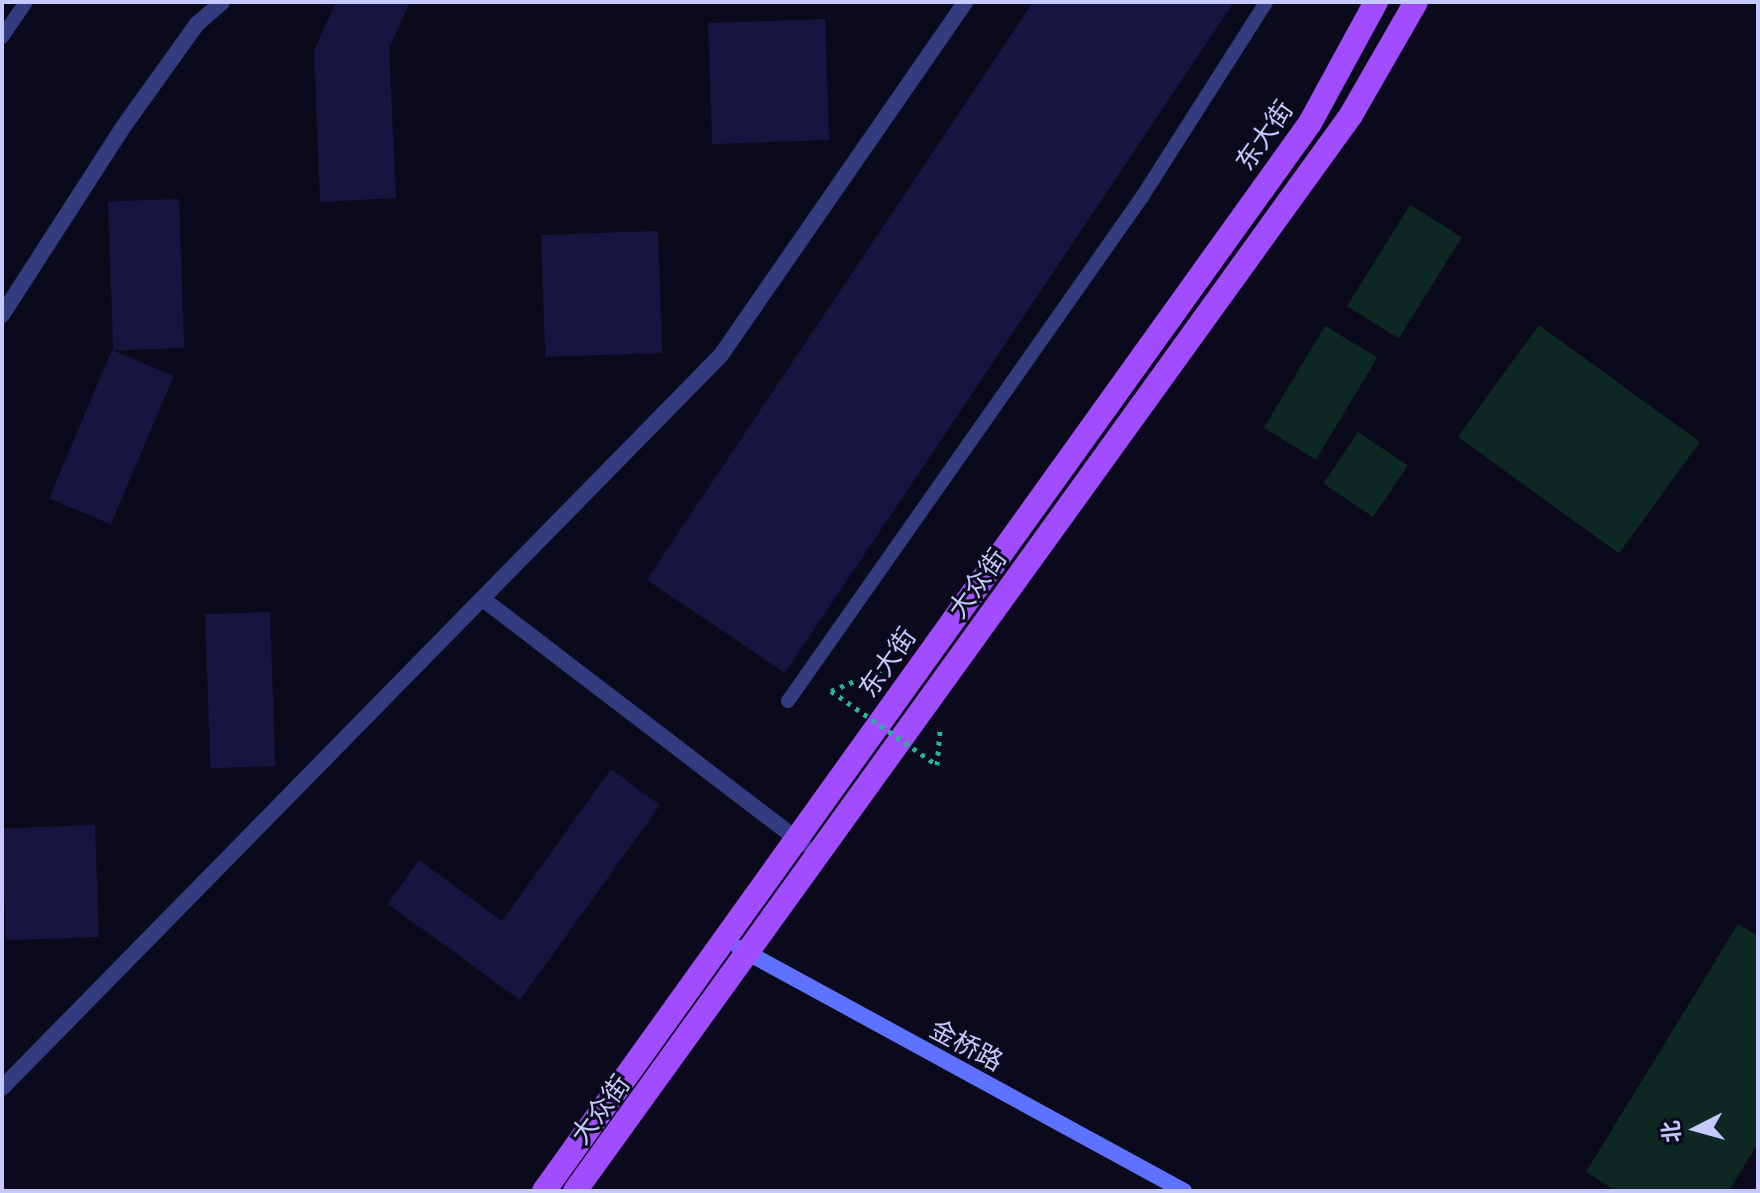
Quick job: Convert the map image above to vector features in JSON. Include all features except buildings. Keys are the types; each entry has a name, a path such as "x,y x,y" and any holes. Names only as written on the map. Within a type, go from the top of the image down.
{"main road":[{"name":"东大街","path":"544,1191 728,940 1310,123 1376,2"},
{"name":"大众街","path":"575,1191 750,957 1351,115 1416,2"}],"street":[{"path":"2,315 138,107 197,24 222,2"},
{"path":"2,1088 721,355 965,2"},
{"path":"484,600 820,857"},
{"name":"金桥路","path":"728,940 750,957 1184,1191"}],"lane":[{"path":"2,37 26,2"},
{"path":"788,701 1142,197 1266,2"}],"path":[{"path":"895,663 831,691 937,765"}],"green space":[{"path":"1410,205 1462,237 1399,338 1347,306"},
{"path":"1539,325 1700,442 1619,554 1458,437"},
{"path":"1325,326 1377,357 1316,459 1264,428"},
{"path":"1358,432 1408,466 1373,517 1323,483"},
{"path":"1738,924 1758,936 1758,1143 1729,1191 1616,1191 1586,1172"}]}
